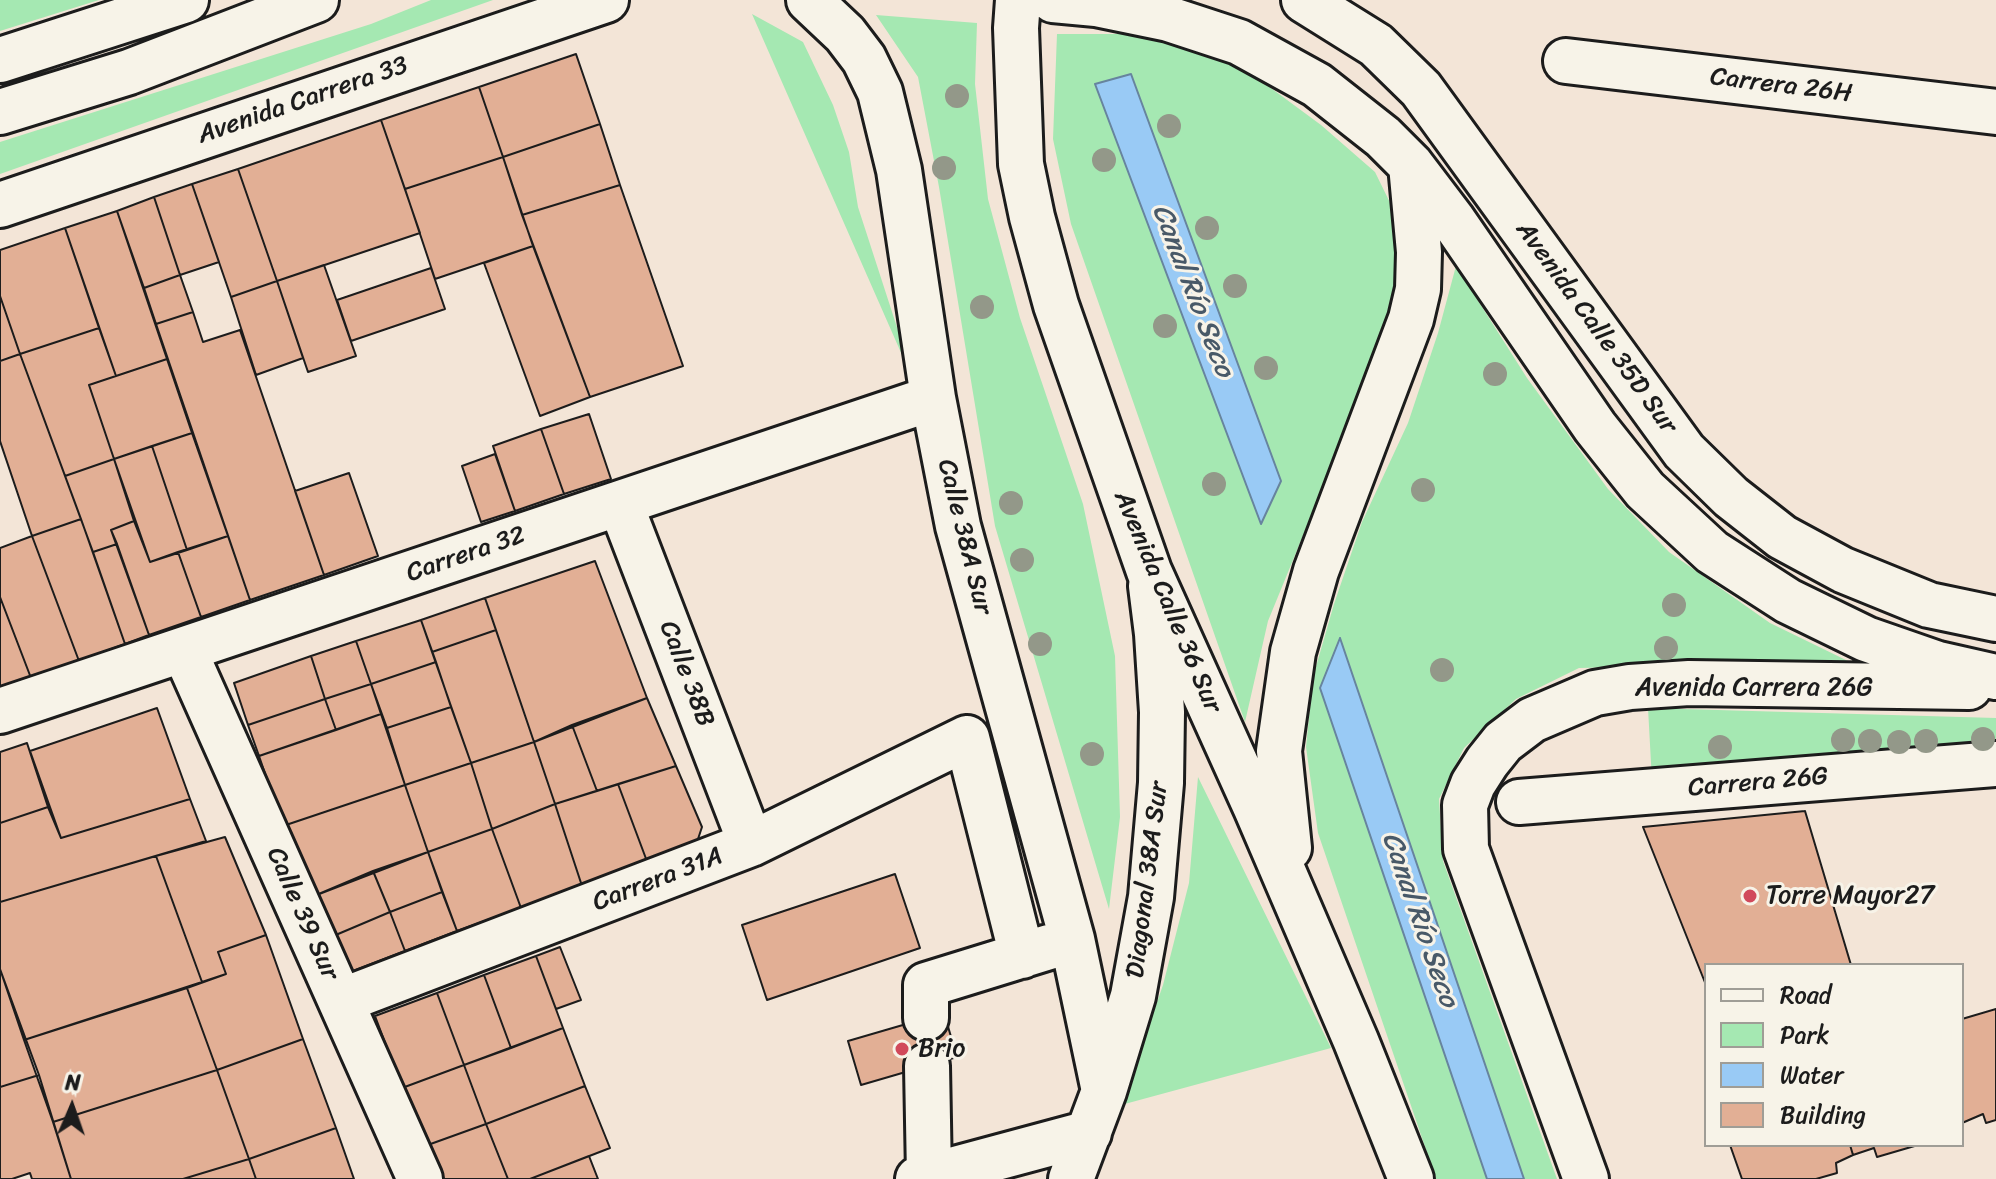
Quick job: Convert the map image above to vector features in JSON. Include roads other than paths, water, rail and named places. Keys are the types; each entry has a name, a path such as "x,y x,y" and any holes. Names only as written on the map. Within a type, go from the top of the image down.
{"main road":[{"path":"0,60 186,0"},
{"path":"0,112 129,72 316,0"},
{"name":"Avenida Carrera 33","path":"0,205 606,0"},
{"name":"Calle 38A Sur","path":"809,0 845,34 864,59 880,92 899,170 933,398 958,526 1072,939 1104,1091"},
{"name":"Avenida Calle 36 Sur","path":"1018,0 1017,107 1021,164 1056,305 1149,571 1297,902 1411,1179"},
{"path":"1053,0 1096,4 1169,19 1239,42 1317,85 1383,137 1411,165 1419,252 1418,289 1411,319 1316,571 1293,652 1279,751 1284,819 1297,902"},
{"name":"Avenida Calle 35D Sur","path":"1304,0 1376,45 1421,89 1684,451 1731,497 1782,537 1831,563 1929,605 1996,619"},
{"name":"Carrera 26H","path":"1566,61 1996,112"},
{"name":"Avenida Calle 35D Sur","path":"1411,165 1452,219 1595,427 1645,490 1712,552 1788,601 1866,639 1938,664 1996,677"},
{"name":"Carrera 32","path":"0,711 933,398"},
{"name":"Calle 38B","path":"620,503 751,844"},
{"name":"Diagonal 38A Sur","path":"1071,1179 1104,1091 1133,996 1151,897 1161,783 1162,712 1149,571"},
{"name":"Calle 39 Sur","path":"184,650 420,1179"},
{"name":"Avenida Carrera 26G","path":"1586,1179 1473,873 1464,834 1465,805 1473,784 1503,742 1532,720 1595,693 1630,687 1689,683 1996,687"},
{"name":"Carrera 31A","path":"341,1001 751,844 967,738 1022,956"},
{"name":"Carrera 26G","path":"1519,802 1996,764"},
{"path":"926,1018 926,985 1072,939"},
{"path":"927,1066 924,1177 1089,1133"}],"water":[{"name":"Canal Río Seco","path":"1131,74 1281,481 1261,524 1095,84"},
{"name":"Canal Río Seco","path":"1340,638 1524,1179 1487,1179 1320,688"}],"place":[{"name":"Torre Mayor27","path":"1750,896"},
{"name":"Brio","path":"902,1049"}]}
